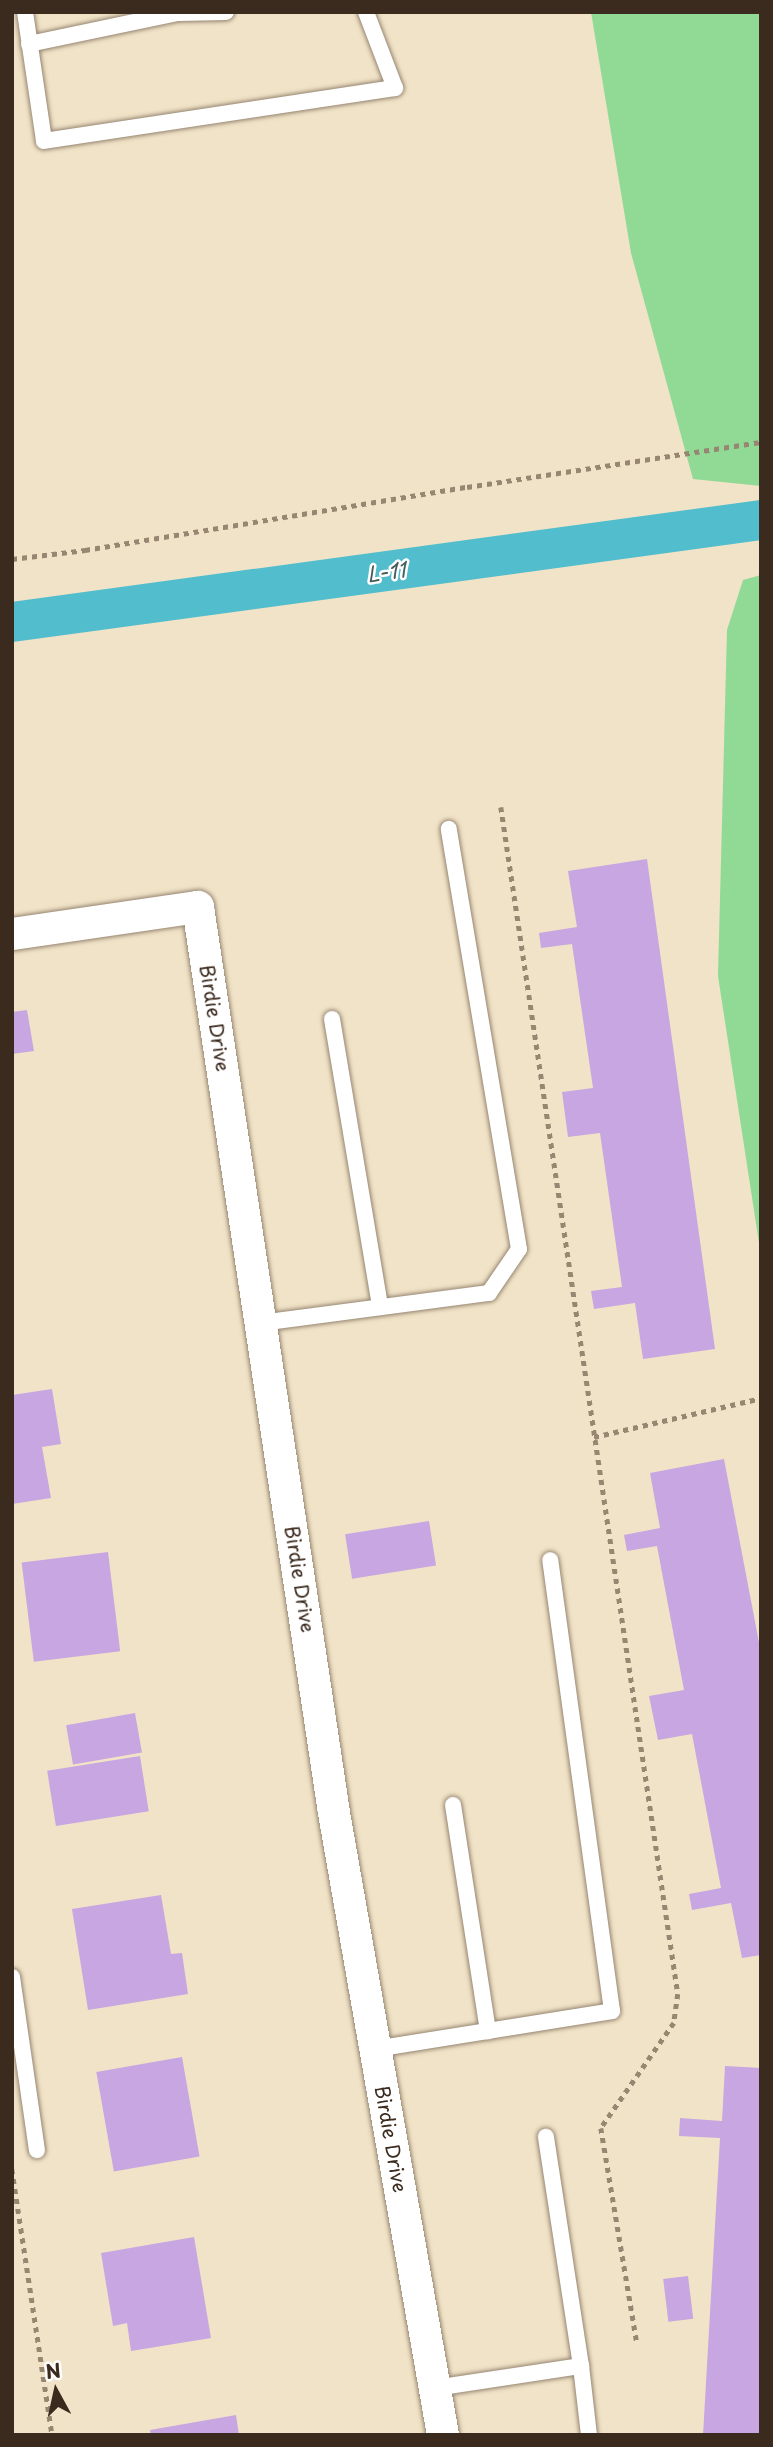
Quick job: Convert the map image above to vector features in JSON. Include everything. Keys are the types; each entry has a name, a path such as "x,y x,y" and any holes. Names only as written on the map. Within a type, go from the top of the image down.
{"street":[{"name":"Birdie Drive","path":"12,934 198,907 334,1813 443,2435"}],"lane":[{"path":"25,12 44,141 395,88 366,12"},
{"path":"29,44 178,12 226,12"},
{"path":"261,1323 488,1293 519,1249 449,829"},
{"path":"332,1019 380,1307"},
{"path":"375,2049 612,2011 550,1560"},
{"path":"453,1805 488,2031"},
{"path":"12,1977 17,2049 37,2150"},
{"path":"546,2137 589,2435"},
{"path":"435,2388 580,2366"}],"path":[{"path":"12,559 85,550 761,442"},
{"path":"502,807 678,1994 674,2023 601,2128 637,2343"},
{"path":"594,1437 761,1398"},
{"path":"12,2169 52,2435"}],"green space":[{"path":"591,12 761,12 761,486 693,479 631,253"},
{"path":"761,575 761,1256 718,976 727,630 743,580"}],"building":[{"path":"647,859 715,1349 643,1359 635,1303 594,1309 591,1291 622,1287 600,1133 568,1137 562,1092 593,1088 572,944 541,948 539,933 577,927 568,871"},
{"path":"27,1010 34,1051 12,1054 12,1012"},
{"path":"52,1389 61,1444 42,1447 51,1498 12,1504 12,1395"},
{"path":"724,1459 761,1653 761,1955 742,1958 731,1903 692,1910 689,1894 721,1888 692,1734 658,1740 649,1696 684,1690 657,1546 627,1551 624,1535 660,1528 650,1473"},
{"path":"429,1521 436,1565 352,1579 345,1534"},
{"path":"108,1552 120,1651 34,1662 22,1563"},
{"path":"135,1713 142,1752 73,1765 66,1725"},
{"path":"140,1756 149,1811 56,1826 47,1771"},
{"path":"161,1895 171,1954 182,1953 188,1994 88,2010 72,1909"},
{"path":"182,2057 200,2156 114,2172 96,2072"},
{"path":"725,2066 761,2068 761,2435 703,2435 720,2138 679,2136 680,2118 722,2121"},
{"path":"194,2237 211,2338 131,2351 127,2323 113,2326 101,2253"},
{"path":"688,2276 693,2319 668,2322 663,2279"},
{"path":"236,2415 239,2435 151,2435 150,2430"}],"waterway":[{"name":"L-11","path":"12,622 761,520"}]}
